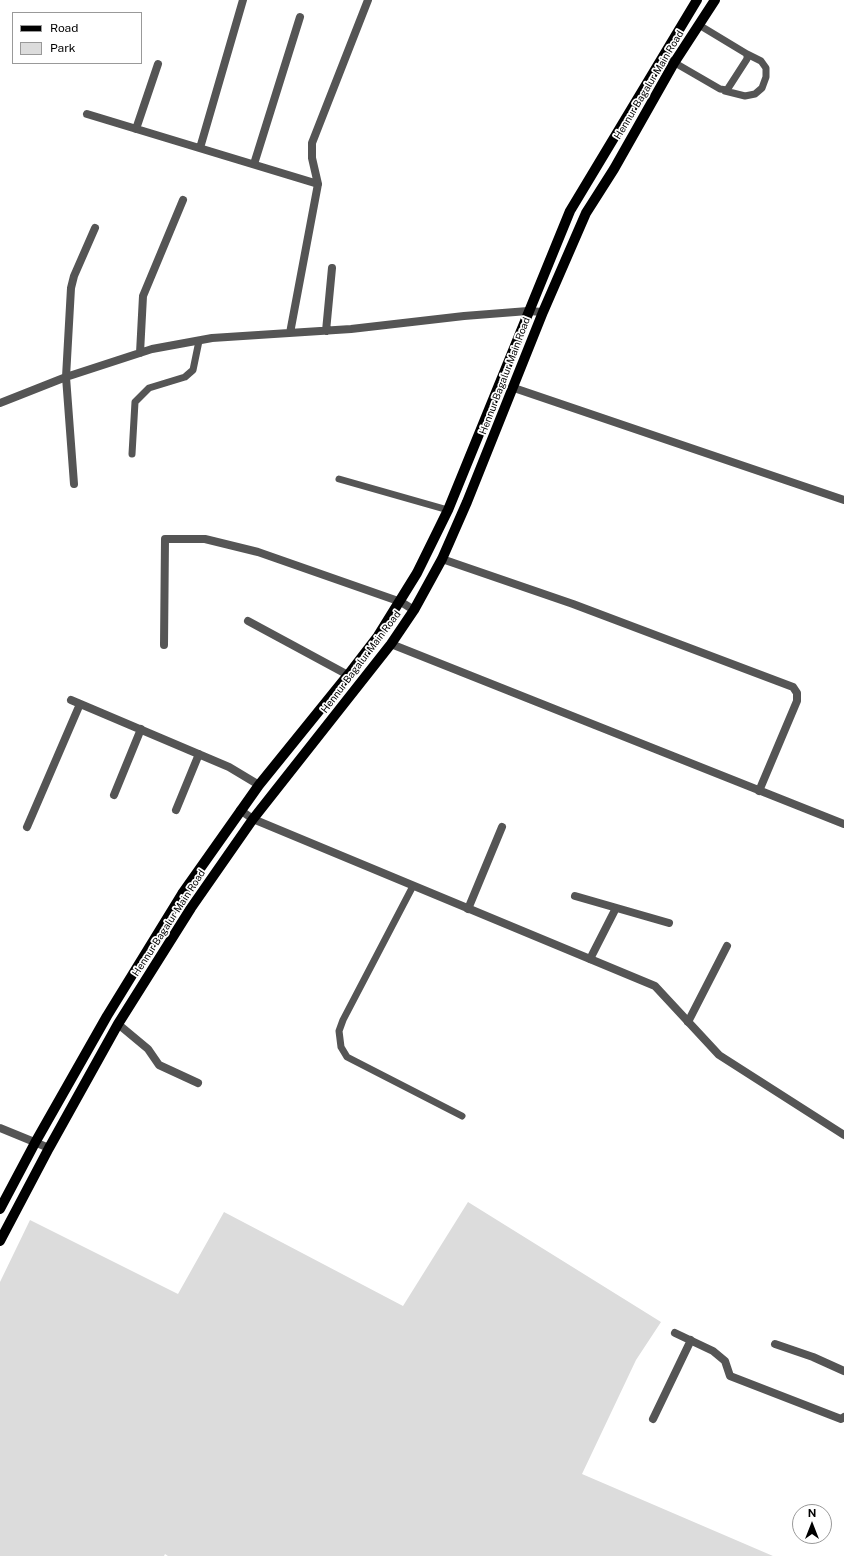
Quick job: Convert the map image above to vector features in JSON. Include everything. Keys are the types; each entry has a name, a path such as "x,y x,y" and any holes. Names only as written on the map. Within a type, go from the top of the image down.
{"main road":[{"name":"Hennur Bagalur Main Road","path":"0,1209 36,1141 107,1016 182,894 258,785 348,675 401,602 430,549 448,510 570,210 697,0"},
{"name":"Hennur Bagalur Main Road","path":"0,1241 49,1148 118,1024 191,908 253,819 391,644 414,610 442,560 468,502 543,312 586,213 614,169 674,63 715,0"}],"street":[{"path":"200,148 242,0"},
{"path":"290,333 318,184 312,158 312,143 368,0"},
{"path":"254,164 300,17"},
{"path":"136,129 158,64"},
{"path":"87,114 318,184"},
{"path":"140,353 143,296 183,200"},
{"path":"74,484 66,377 71,288 74,276 94,228"},
{"path":"326,331 332,268"},
{"path":"0,403 66,377 152,349 199,341 326,331 464,316 528,311 543,312"},
{"path":"514,388 844,500"},
{"path":"164,645 165,539 205,539 258,552 401,602 414,610"},
{"path":"442,560 573,604 793,687 797,692 796,701 759,791"},
{"path":"248,621 348,675"},
{"path":"391,644 759,791 844,823"},
{"path":"71,700 229,767 258,785"},
{"path":"27,827 80,704"},
{"path":"114,795 141,729"},
{"path":"176,810 199,754"},
{"path":"240,810 253,819 654,986 719,1055 844,1135"},
{"path":"468,909 502,827"},
{"path":"575,896 669,923"},
{"path":"590,959 616,908"},
{"path":"688,1022 726,946"},
{"path":"118,1024 148,1049 159,1065 198,1083"},
{"path":"0,1128 36,1141 49,1148"},
{"path":"675,1333 713,1351 725,1361 730,1376 841,1419 844,1417"},
{"path":"653,1419 691,1340"},
{"path":"775,1344 813,1357 844,1371"}],"lane":[{"path":"663,56 724,91 745,96 755,94 762,88 766,77 766,68 761,60 747,54 699,25"},
{"path":"724,91 747,59 747,54"},
{"path":"132,454 135,402 149,388 185,377 193,370 199,341"},
{"path":"339,479 448,510"},
{"path":"413,886 343,1020 339,1031 342,1047 346,1057 462,1116"}],"green space":[{"path":"468,1202 661,1322 636,1360 582,1474 773,1556 168,1556 165,1554 164,1556 0,1556 0,1282 30,1220 178,1294 224,1212 403,1306"}]}
